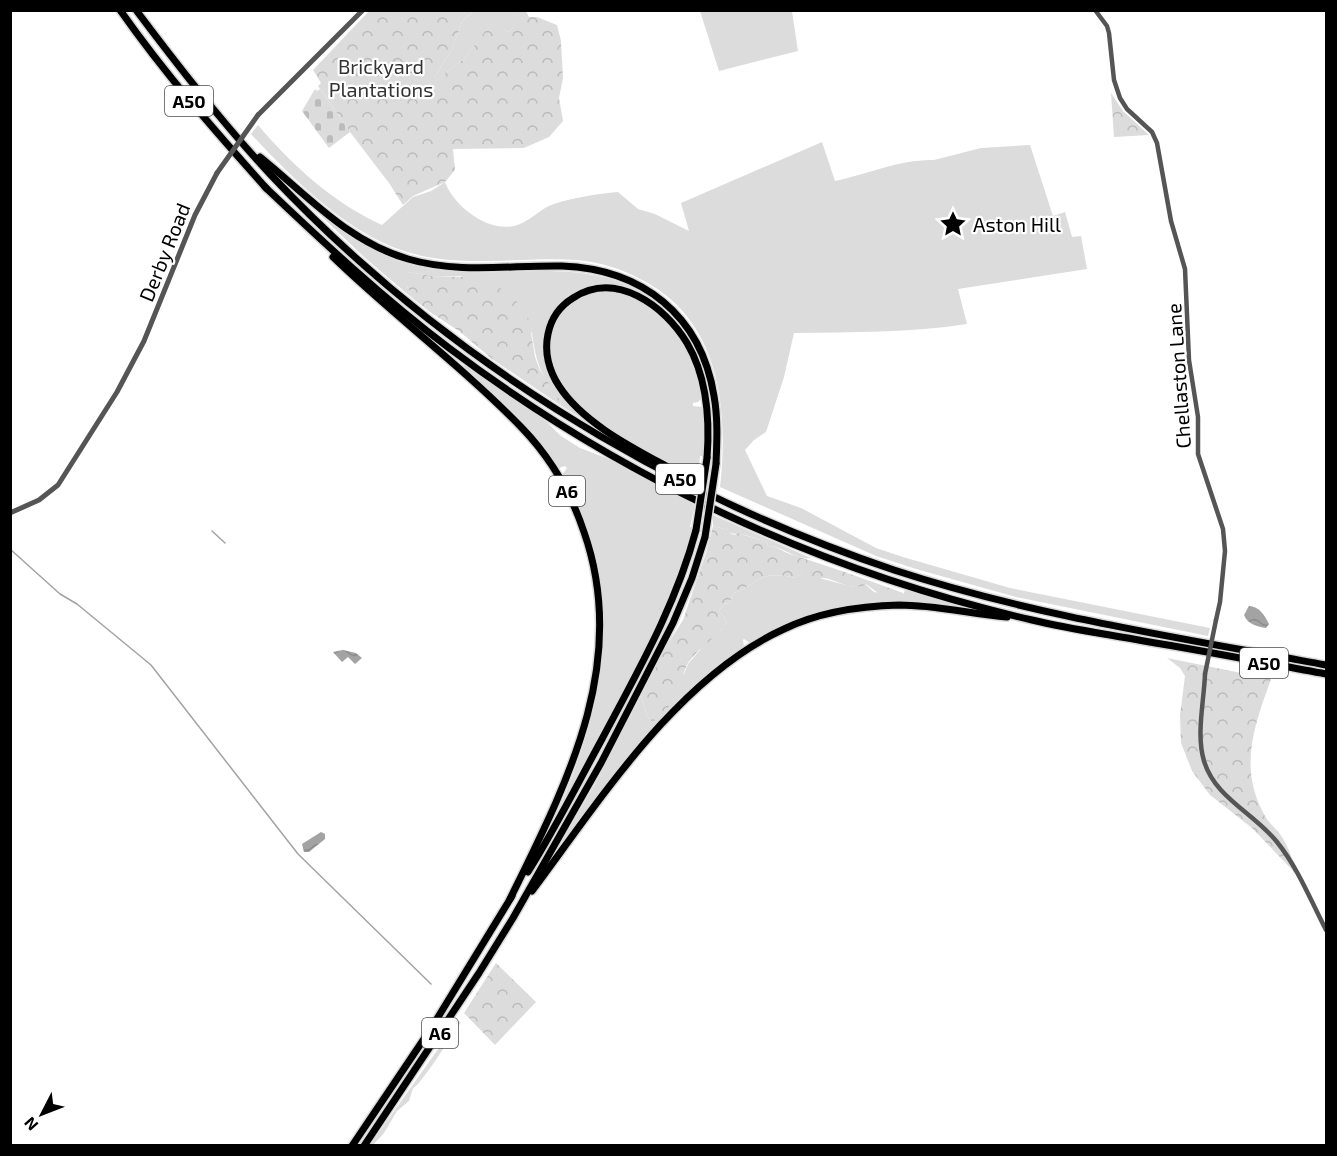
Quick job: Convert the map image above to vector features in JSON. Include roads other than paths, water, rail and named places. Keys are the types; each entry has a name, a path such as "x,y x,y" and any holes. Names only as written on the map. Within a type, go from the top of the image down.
{"highway":[{"name":"A50","path":"120,10 194,108 265,186 365,280 449,348 529,404 627,464 717,510 840,562 933,594 1031,620 1326,674"},
{"name":"A50","path":"136,10 279,183 337,239 405,299 452,336 560,411 632,453 697,488 822,543 894,570 1036,608 1326,665"},
{"name":"A6","path":"247,146 339,224 365,242 394,255 421,263 451,267 552,266 590,269 629,280 654,294 672,309 686,326 704,357 711,379 715,404 716,464 705,537 684,598 601,763 513,918 364,1146"},
{"name":"A6","path":"265,186 292,217 350,274 523,429 548,460 580,520 593,561 600,602 600,645 596,680 585,726 561,792 510,898 426,1036 352,1146"},
{"path":"510,898 561,815 636,676 680,584 696,530 707,458 707,416 700,374 686,341 669,320 648,301 617,289 589,291 574,297 565,304 553,320 547,344 551,370 559,386 576,406 596,423 674,471 697,488"},
{"path":"513,918 594,805 648,740 701,686 732,659 755,644 804,621 836,612 879,606 940,608 1031,620"}],"street":[{"name":"Derby Road","path":"10,513 39,500 58,485 108,406 144,341 195,214 217,173 258,115 363,10"},
{"name":"Chellaston Lane","path":"1095,10 1107,26 1109,33 1114,80 1120,98 1127,109 1152,132 1157,143 1171,221 1185,269 1189,360 1198,417 1198,454 1222,525 1225,551 1220,602 1205,674 1201,743 1203,756 1209,773 1223,792 1268,831 1281,847 1326,930"}],"water":[{"path":"1249,606 1256,608 1264,615 1269,624 1266,628 1253,624 1245,618 1244,615"},
{"path":"343,650 356,653 362,658 355,664 348,657 342,662 333,652"},
{"path":"321,832 325,834 325,839 309,852 304,852 302,844"}],"waterway":[{"path":"212,531 225,543"},
{"path":"10,549 60,594 77,604 151,665 298,854 431,984"}],"place":[{"name":"Aston Hill","path":"953,224"}],"park label":[{"name":"Brickyard Plantations","path":"381,78"}]}
